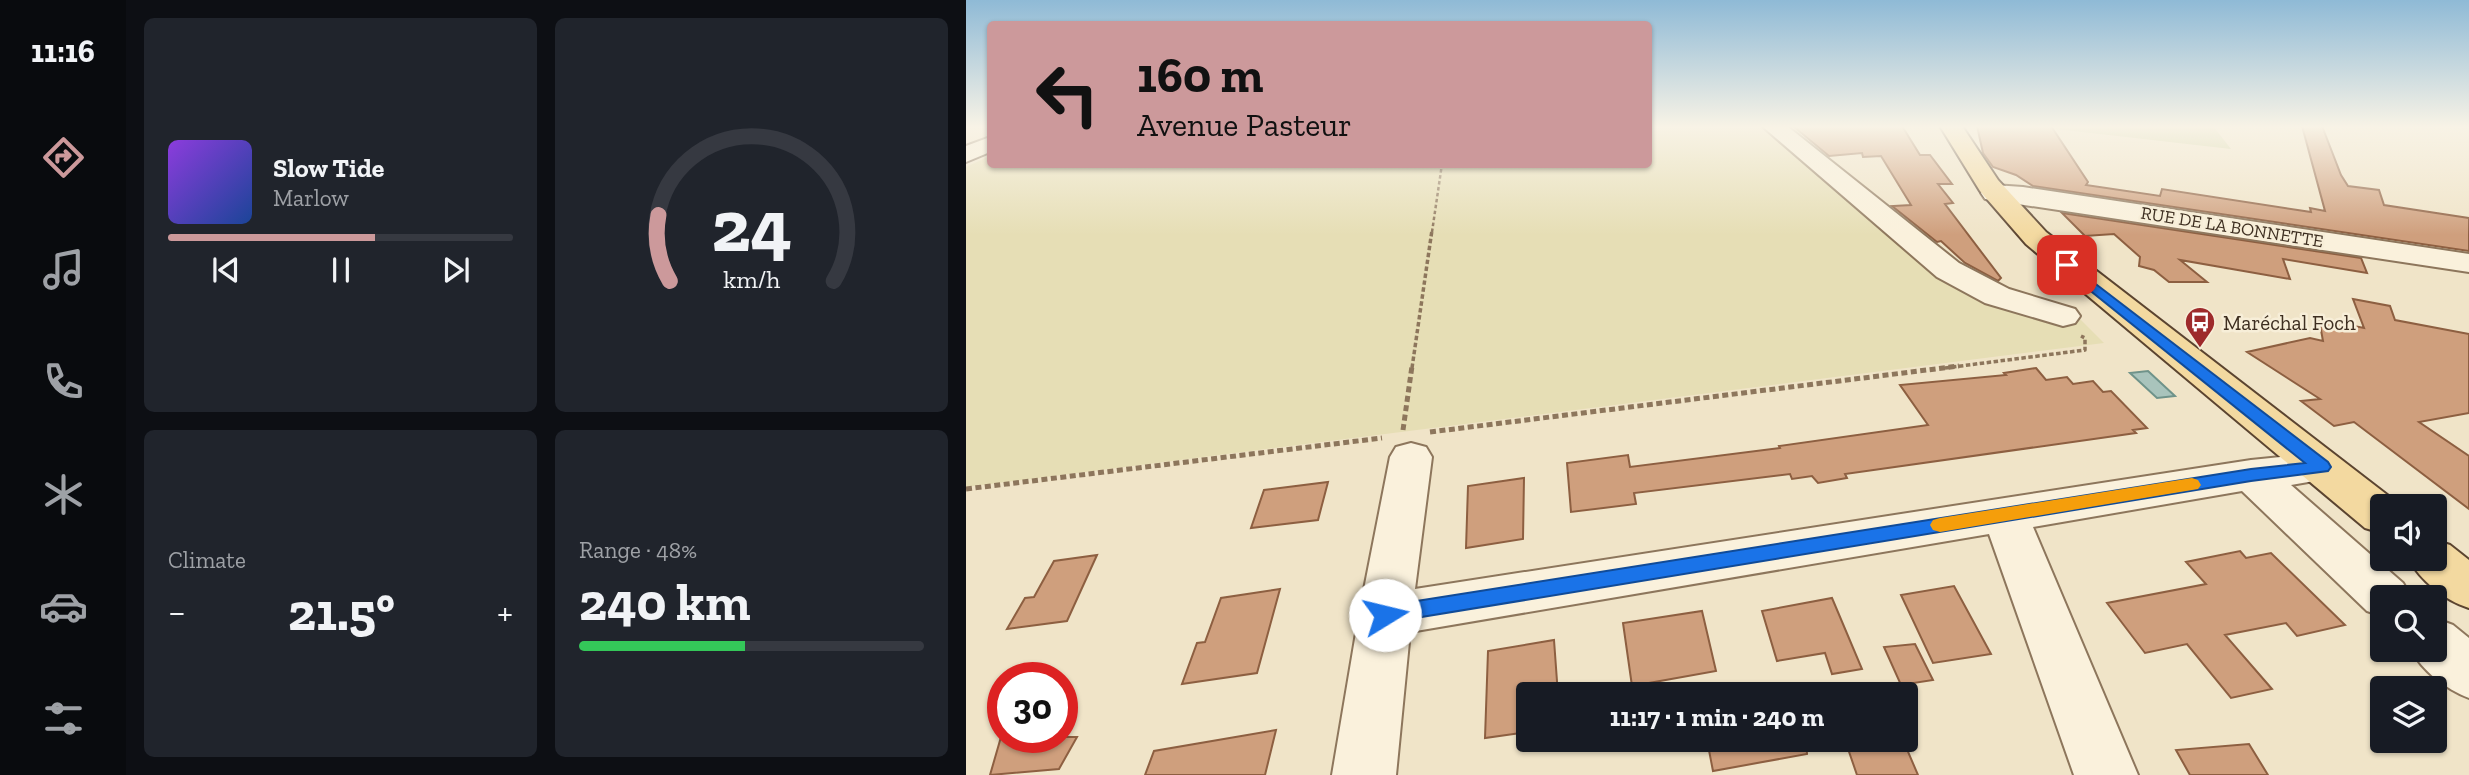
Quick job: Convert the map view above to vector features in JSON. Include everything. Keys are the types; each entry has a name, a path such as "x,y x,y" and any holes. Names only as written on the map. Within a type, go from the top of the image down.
{"main road":[{"path":"1972,162 1994,193 2036,239 2370,506"},
{"path":"2447,570 2469,588"}],"street":[{"path":"1817,162 1948,270 1997,296 2070,326"},
{"name":"RUE DE LA BONNETTE","path":"1994,193 2024,195 2469,263"},
{"path":"1364,775 1408,440"},
{"path":"1385,615 2251,475 2322,467"},
{"path":"2251,475 2372,585"},
{"path":"2005,515 2106,775"},
{"path":"2447,653 2469,673"}],"path":[{"path":"1408,440 1442,168"},
{"path":"966,489 1408,440 2085,350 2085,338 2070,326"}],"shaded area":[{"path":"977,162 987,162 987,168 1652,168 1652,162 1814,162 1872,212 2021,302 2079,318 2104,343 966,487 966,167"}],"water":[{"path":"2148,371 2175,396 2157,398 2130,373"}],"building":[{"path":"1885,162 1935,162 1952,184 1938,184 1953,203 1945,204 2001,278 1998,281 1965,263 1941,241 1937,242 1892,206 1911,205"},
{"path":"1990,162 2075,162 2088,182 2086,185 2160,196 2162,189 2311,212 2310,208 2325,211 2312,162 2336,162 2348,186 2379,190 2384,205 2469,218 2469,251 2033,186 2016,175 1993,167"},
{"path":"2062,213 2361,258 2367,273 2283,259 2290,279 2180,260 2207,282 2169,282 2154,270 2139,266 2140,257 2114,234 2085,236"},
{"path":"2353,299 2390,306 2395,320 2469,334 2469,413 2419,422 2469,456 2469,509 2354,422 2334,426 2301,401 2320,399 2247,352 2310,338 2323,341 2319,319 2364,328"},
{"path":"2036,368 2046,380 2067,377 2073,384 2093,381 2103,392 2111,391 2147,428 2133,430 2136,433 1845,474 1847,478 1818,483 1812,476 1792,479 1790,474 1634,493 1636,504 1571,512 1567,463 1628,455 1630,467 1780,448 1779,446 1928,425 1900,385 2006,375 2004,373"},
{"path":"1524,478 1523,539 1466,548 1468,486"},
{"path":"1328,482 1318,520 1251,528 1264,490"},
{"path":"2240,551 2246,558 2271,553 2345,625 2297,636 2286,623 2225,635 2272,689 2231,698 2187,644 2145,653 2107,603 2206,584 2186,562"},
{"path":"1097,555 1067,621 1007,629 1025,598 1034,597 1054,561"},
{"path":"1954,586 1991,654 1933,663 1901,595"},
{"path":"1280,589 1257,673 1182,684 1197,643 1205,642 1221,598"},
{"path":"1832,598 1862,669 1832,674 1825,653 1777,661 1762,611"},
{"path":"1702,611 1716,671 1654,682 1631,682 1623,623"},
{"path":"1554,640 1557,682 1516,682 1516,734 1485,738 1488,651"},
{"path":"1915,644 1933,680 1900,682 1884,647"},
{"path":"1276,730 1265,775 1145,775 1154,751"},
{"path":"2249,744 2268,775 2190,775 2176,750"},
{"path":"1709,752 1807,752 1807,754 1713,771"},
{"path":"1849,752 1908,752 1918,775 1857,775"},
{"path":"996,753 1068,753 1059,769 990,775"}],"slow traffic":[{"path":"1940,525 2192,485"}],"place":[{"name":"Maréchal Foch","path":"2200,349"}],"route":[{"path":"1385,615 2251,475 2322,467 2067,265"}]}
